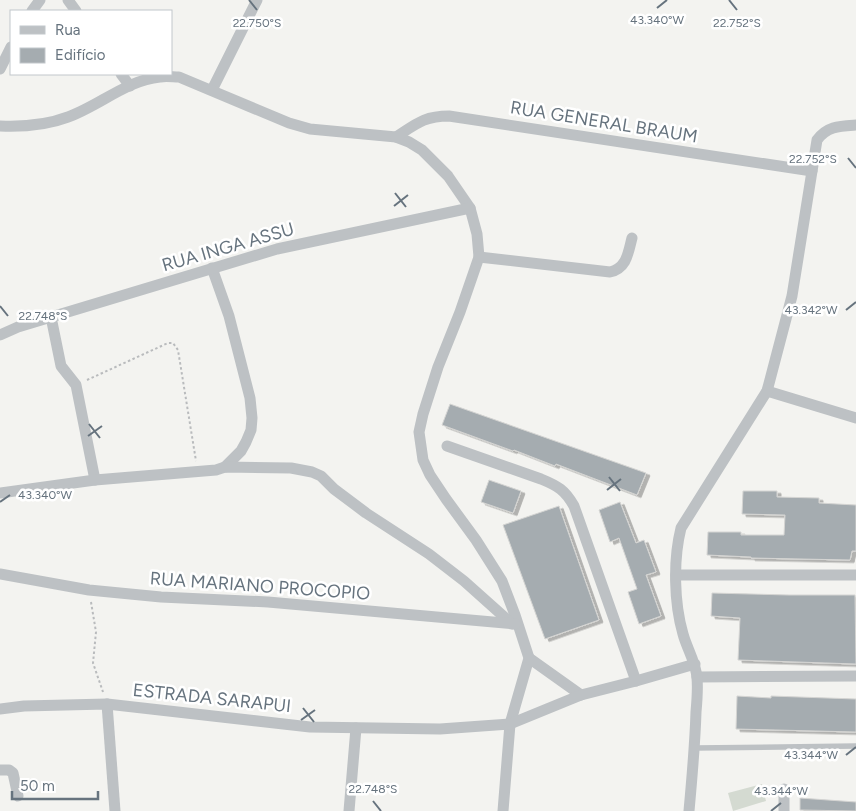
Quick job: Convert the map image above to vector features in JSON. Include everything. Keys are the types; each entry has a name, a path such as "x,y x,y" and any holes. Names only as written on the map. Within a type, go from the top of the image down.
{"street":[{"path":"212,90 257,0"},
{"path":"0,68 10,49"},
{"path":"122,75 130,86"},
{"path":"0,126 18,127 44,124 68,117 145,80 160,76 179,77 289,123 310,129 396,137 422,150 431,158 448,176 470,208 477,234 479,257 423,414 419,432 423,460 430,475 476,540 502,581 515,624 529,658 581,695"},
{"name":"RUA GENERAL BRAUM","path":"396,137 419,122 433,116 449,116 812,172"},
{"path":"689,811 695,748 697,677 695,664 687,649 678,619 677,543 681,528 767,391 792,296 817,140 822,133 831,128 856,126"},
{"name":"RUA INGA ASSU","path":"0,335 18,327 277,249 470,208"},
{"path":"479,257 610,272 621,268 625,263 632,238"},
{"path":"212,268 229,316 250,398 252,418 251,430 246,442 241,451 225,467"},
{"path":"51,317 62,366 76,385 95,480"},
{"path":"767,391 855,415"},
{"path":"447,446 541,479 556,486 569,496 636,681"},
{"path":"0,493 95,480 198,472 225,467 291,468 312,472 321,476 334,489 366,513 429,554 515,624"},
{"name":"RUA MARIANO PROCOPIO","path":"0,574 89,590 161,598 268,602 515,624"},
{"path":"676,575 856,575"},
{"path":"503,811 510,724 529,658"},
{"name":"ESTRADA SARAPUI","path":"0,709 24,706 107,704 310,727 440,729 510,724 581,695 695,664"},
{"path":"697,677 856,676"},
{"path":"107,704 116,811"},
{"path":"349,811 356,728"},
{"path":"0,770 9,770 13,773 18,796"},
{"path":"784,789 784,811"}],"lane":[{"path":"695,748 856,746"}],"path":[{"path":"76,385 168,343 173,343 178,350 198,472"},
{"path":"89,590 96,632 93,663 107,704"}],"shaded area":[{"path":"762,784 766,801 733,811 728,793"}],"building":[{"path":"450,404 646,473 637,495 556,464 555,466 442,425"},
{"path":"489,480 521,491 513,513 481,502"},
{"path":"743,491 777,491 777,497 819,498 819,503 856,505 856,551 852,551 850,560 707,555 708,532 741,532 741,535 784,535 785,515 742,514"},
{"path":"620,502 636,543 644,540 656,572 646,575 661,616 639,624 628,592 637,589 619,538 610,542 599,510"},
{"path":"559,506 599,620 545,639 503,525"},
{"path":"712,593 855,595 856,664 738,660 740,618 711,616"},
{"path":"737,696 856,699 856,732 736,729"},
{"path":"800,798 856,802 856,811 800,810"}]}
